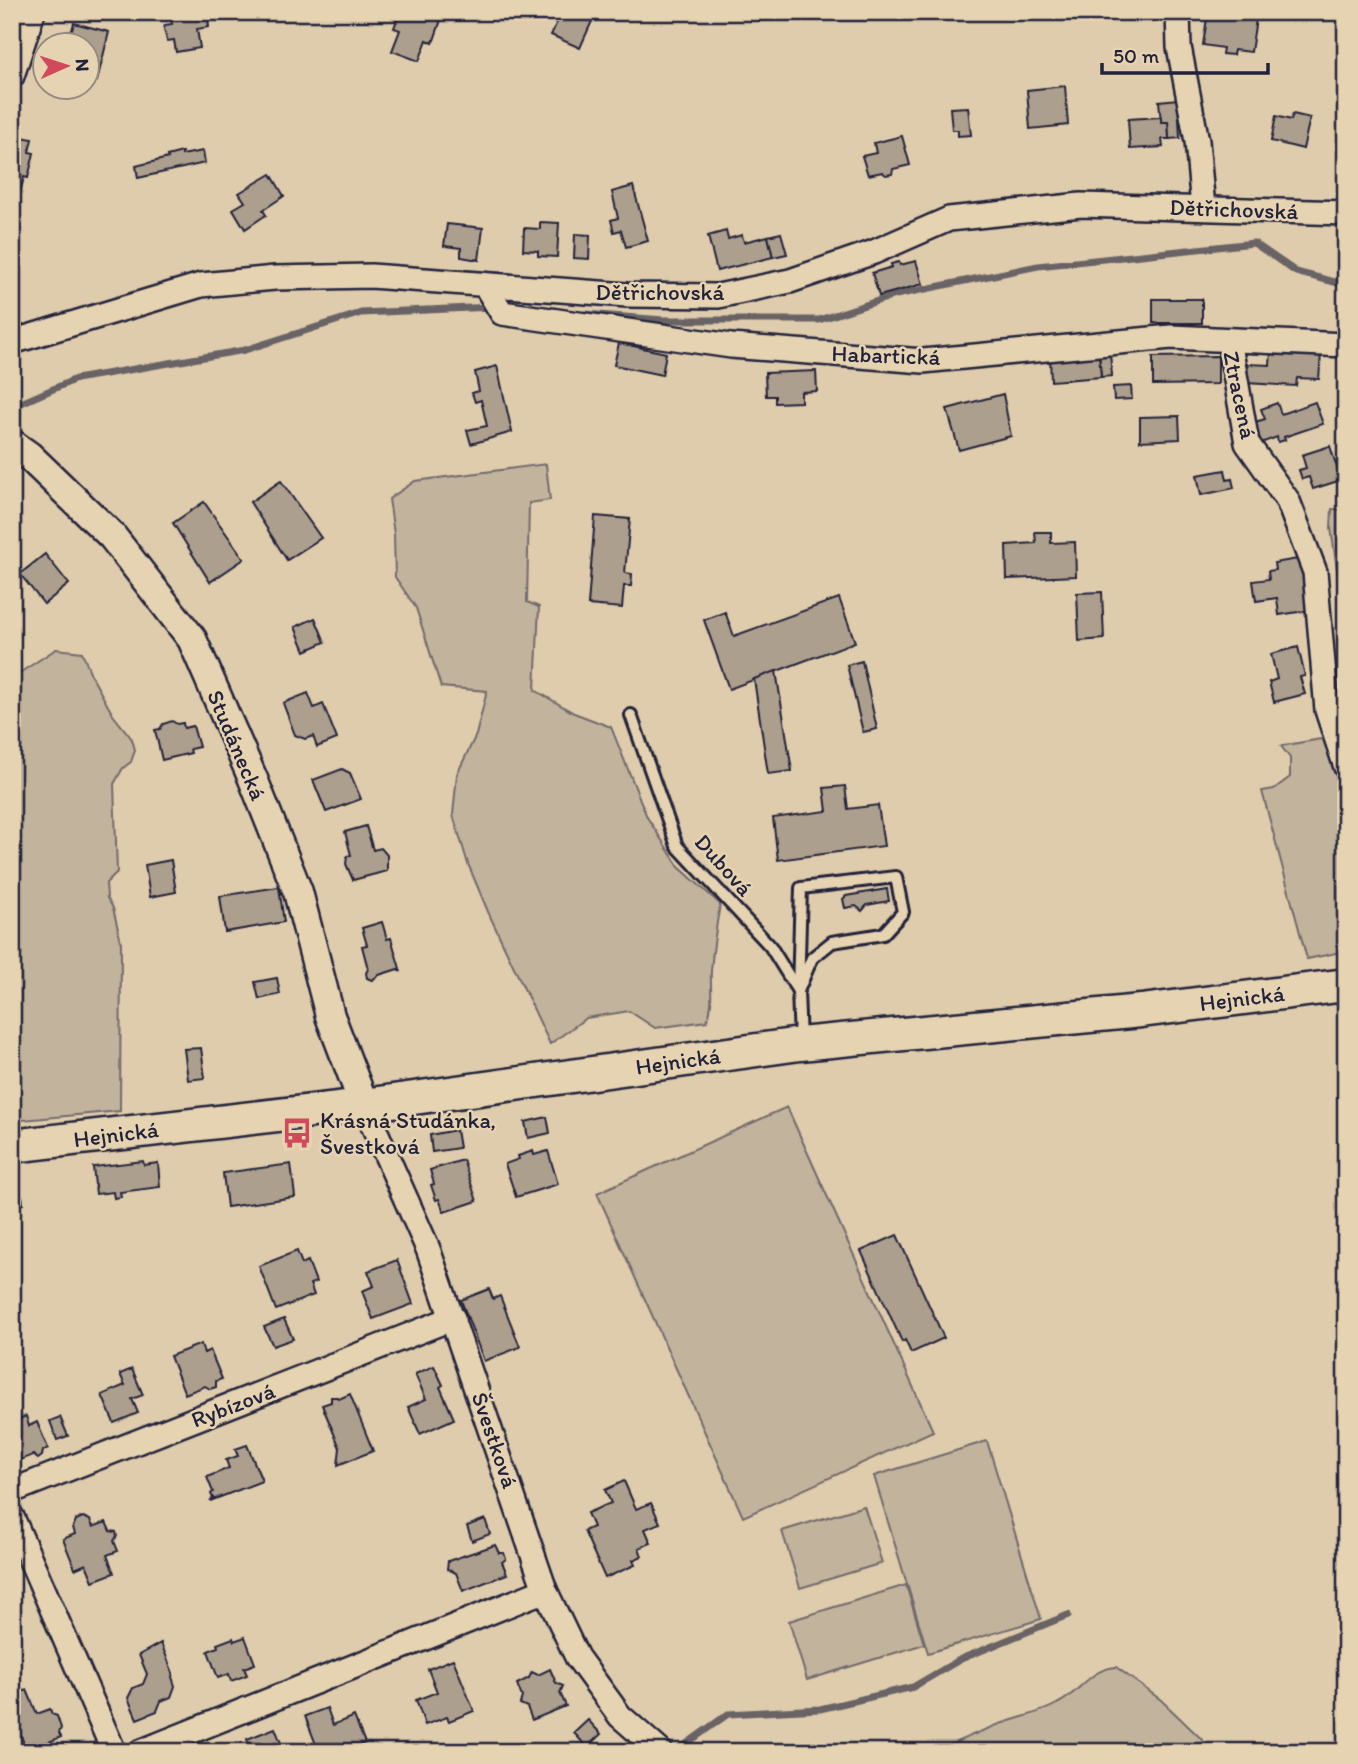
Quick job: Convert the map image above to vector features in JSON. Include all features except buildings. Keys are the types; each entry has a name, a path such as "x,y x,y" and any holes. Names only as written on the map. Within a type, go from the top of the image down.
{"main road":[{"name":"Hejnická","path":"12,1146 364,1105 800,1044 1141,1011 1346,985"}],"street":[{"path":"12,76 33,12"},
{"path":"1178,12 1179,47 1197,141 1203,208"},
{"name":"Dětřichovská","path":"12,342 201,285 275,278 371,276 627,295 718,296 790,281 874,252 948,219 1081,205 1346,213"},
{"name":"Habartická","path":"485,285 502,313 731,346 923,361 1171,337 1346,345"},
{"name":"Ztracená","path":"1229,340 1247,443 1289,501 1315,572 1328,710 1346,767"},
{"name":"Studánecká","path":"12,444 29,456 111,536 192,639 253,779 298,892 330,1016 364,1105"},
{"name":"Švestková","path":"364,1105 428,1249 545,1590 577,1657 620,1716 661,1752"},
{"name":"Rybízová","path":"12,1491 453,1318"},
{"path":"12,1517 114,1752"},
{"path":"140,1752 545,1590"}],"lane":[{"name":"Dubová","path":"631,715 677,846 770,946 798,991"},
{"path":"798,991 812,958 832,942 883,934 903,912 896,877 801,888 798,991 800,1044"}],"shaded area":[{"path":"546,464 550,500 529,503 527,602 539,607 535,690 574,713 611,727 647,817 679,867 720,904 707,1021 655,1028 629,1011 586,1018 550,1044 489,914 468,864 453,815 457,774 476,735 487,691 441,687 416,608 395,577 394,534 389,499 415,481"},
{"path":"1332,509 1346,510 1346,632 1331,528"},
{"path":"56,649 82,652 92,677 113,715 132,739 135,750 131,762 123,768 114,784 117,872 106,883 107,898 113,908 121,942 120,1111 12,1121 12,678"},
{"path":"1327,738 1346,802 1346,951 1307,959 1262,791 1274,789 1290,777 1290,758 1281,746"},
{"path":"787,1107 933,1431 743,1517 597,1193"},
{"path":"987,1441 1041,1619 928,1653 874,1476"},
{"path":"864,1506 882,1563 800,1588 782,1531"},
{"path":"906,1585 924,1644 807,1680 789,1621"},
{"path":"1116,1667 1161,1700 1215,1752 934,1752 992,1727 1050,1707 1065,1699 1099,1672"}],"waterway":[{"path":"585,314 664,320 819,320 896,295 1038,266 1254,243 1296,272 1346,285"},
{"path":"12,407 76,379 245,350 361,313 493,307"},
{"path":"675,1752 728,1714 820,1709 913,1687 961,1659 1068,1615"}],"place":[{"name":"Krásná Studánka, Švestková","path":"297,1133"}]}
